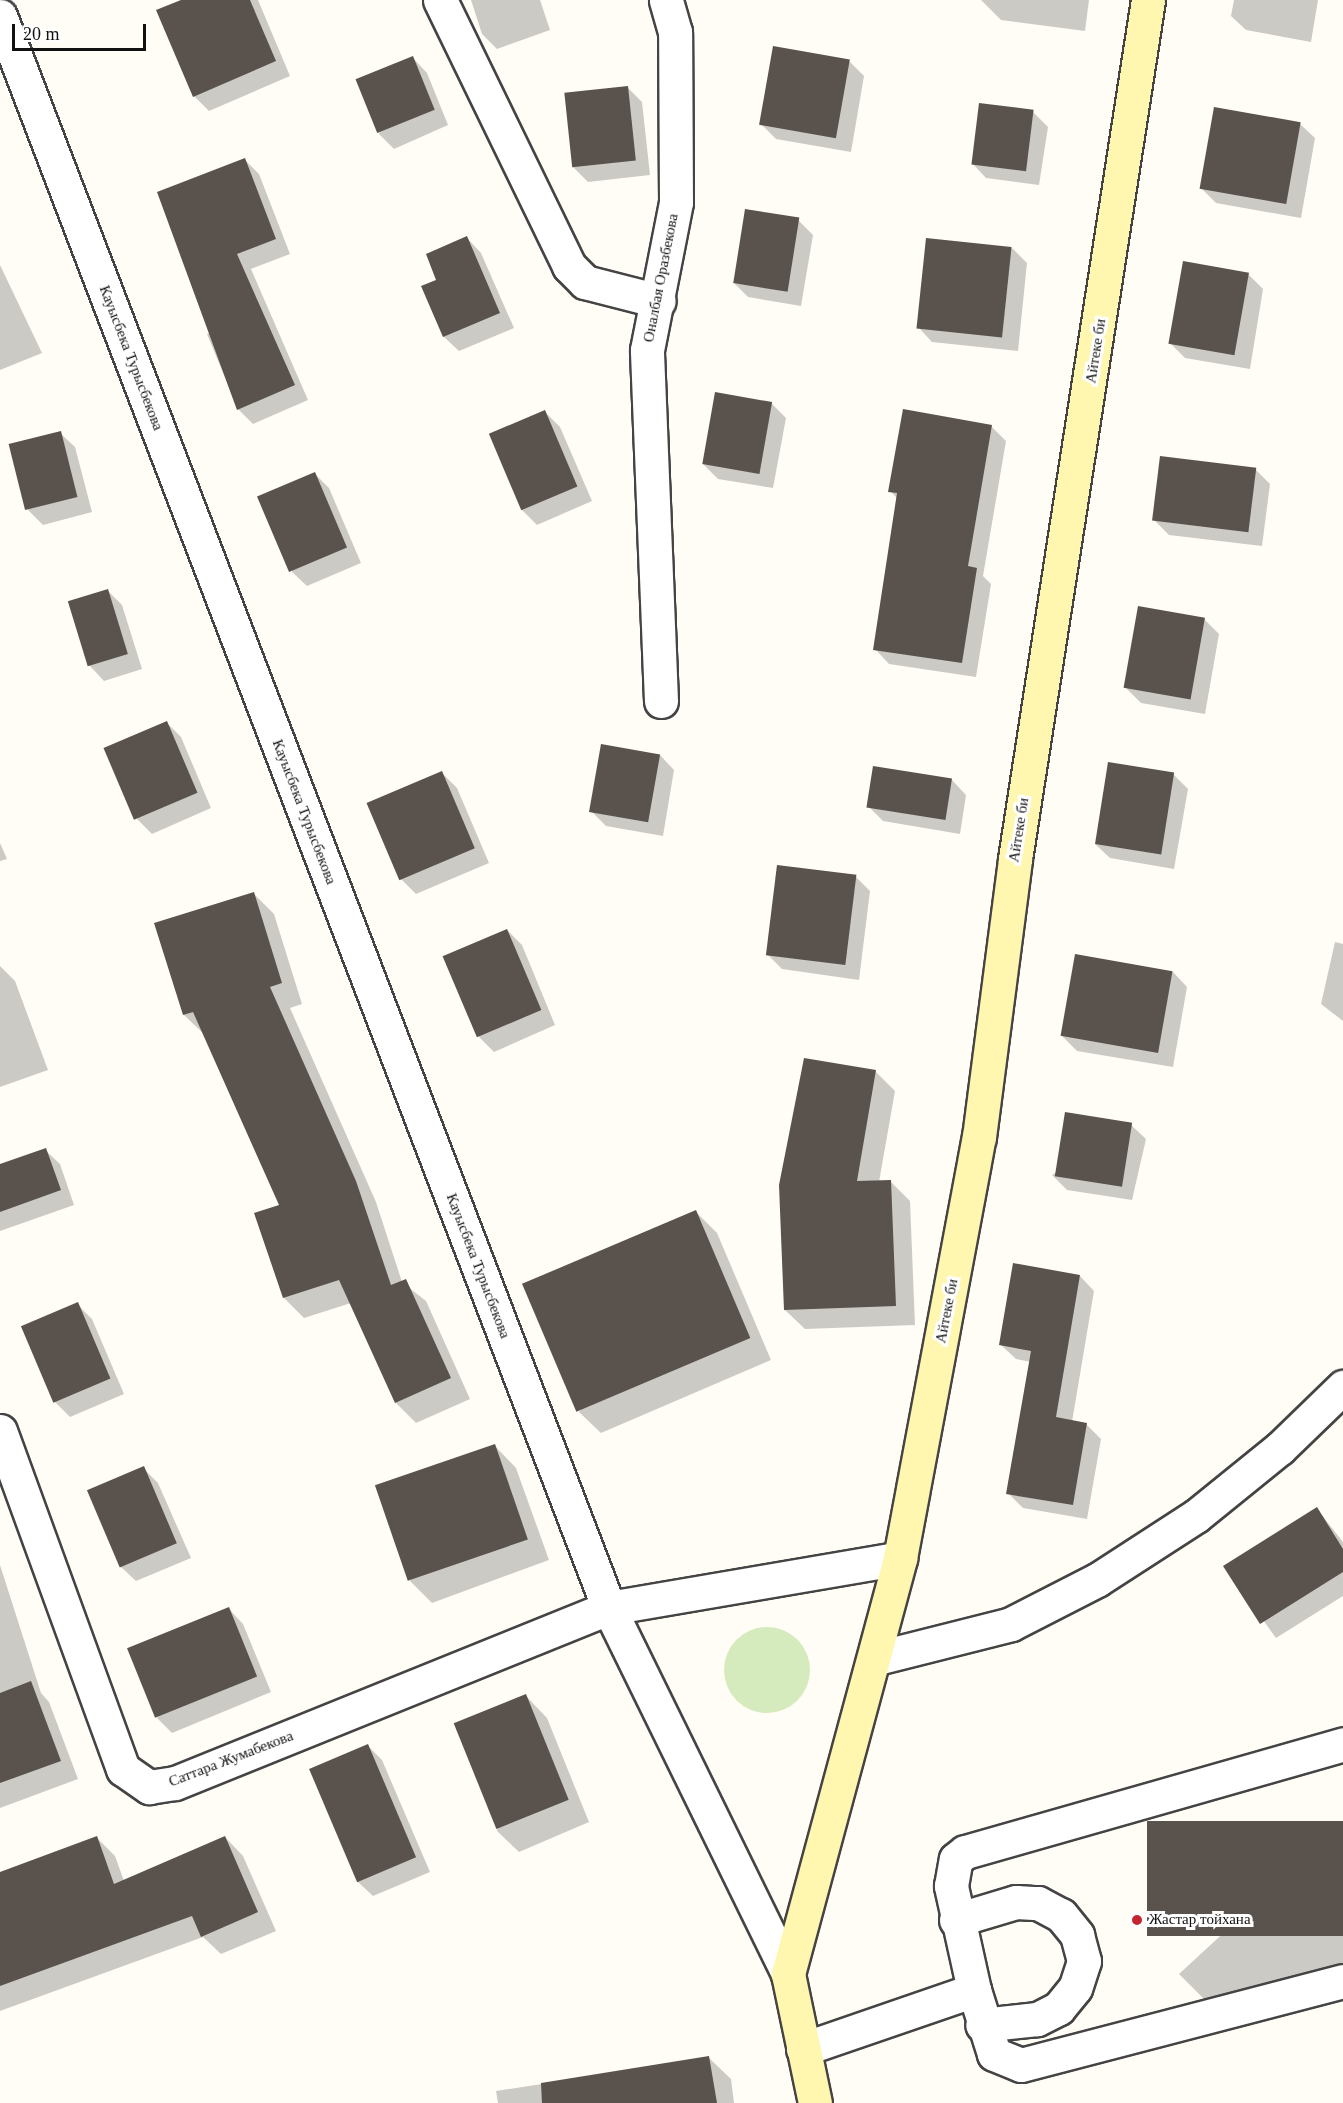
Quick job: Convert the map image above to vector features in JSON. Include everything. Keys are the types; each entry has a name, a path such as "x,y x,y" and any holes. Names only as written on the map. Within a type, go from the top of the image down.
{"street":[{"path":"440,0 569,266 585,282 659,301"},
{"name":"Оналбая Оразбекова","path":"661,701 647,350 659,301 676,202 679,142 675,32 666,0"},
{"name":"Айтеке би","path":"788,1974 877,1658 900,1558 980,1137 1015,859 1148,0"},
{"name":"Кауысбека Турысбекова","path":"0,16 609,1608 788,1974"},
{"path":"877,1658 1011,1624 1097,1580 1196,1516 1280,1448 1343,1387"},
{"name":"Саттара Жумабекова","path":"0,1431 123,1769 149,1787 175,1783 609,1608 900,1558"},
{"path":"1343,1744 965,1852 953,1870 956,1920 982,2025 994,2054 1021,2065 1343,1981"},
{"path":"956,1920 1016,1902 1038,1903 1060,1915 1077,1935 1082,1952 1075,1988 1059,2008 1036,2019 982,2025"},
{"path":"788,1974 815,2103"},
{"path":"803,2049 974,1990"}],"green space":[{"path":"767,1627 791,1634 803,1646 810,1670 803,1694 791,1706 767,1713 743,1706 731,1694 724,1670 731,1646 743,1634"}],"building":[{"path":"181,0 250,0 276,61 193,97 156,10"},
{"path":"773,46 850,60 836,138 759,125"},
{"path":"413,56 435,110 377,133 356,79"},
{"path":"628,86 636,161 572,167 564,93"},
{"path":"979,103 1034,110 1026,171 971,165"},
{"path":"1214,107 1301,122 1286,204 1200,189"},
{"path":"245,158 276,239 237,254 295,385 237,410 157,192"},
{"path":"745,209 799,218 788,292 733,283"},
{"path":"467,236 500,313 443,337 421,286 436,280 426,254"},
{"path":"926,238 1012,247 1002,337 916,329"},
{"path":"1183,261 1249,273 1234,355 1168,344"},
{"path":"715,392 772,402 759,474 702,464"},
{"path":"903,409 992,425 968,566 977,568 962,663 873,650 897,493 888,492"},
{"path":"545,410 577,486 521,510 489,434"},
{"path":"61,431 77,497 25,510 9,444"},
{"path":"1160,456 1256,468 1248,532 1152,521"},
{"path":"315,472 347,547 289,572 257,497"},
{"path":"108,589 128,654 88,666 68,601"},
{"path":"1138,606 1205,618 1191,700 1124,688"},
{"path":"167,721 197,793 134,820 103,748"},
{"path":"601,744 660,754 648,822 589,812"},
{"path":"1108,762 1174,772 1161,854 1095,844"},
{"path":"873,766 952,779 945,820 866,807"},
{"path":"442,771 475,848 399,880 367,803"},
{"path":"777,865 856,875 845,965 766,955"},
{"path":"254,892 282,983 270,987 356,1181 391,1285 406,1279 451,1378 395,1403 339,1280 283,1298 254,1213 279,1205 193,1012 183,1015 154,923"},
{"path":"507,929 541,1010 477,1037 443,956"},
{"path":"1075,954 1172,971 1158,1053 1061,1036"},
{"path":"804,1058 876,1070 857,1181 891,1180 896,1306 784,1310 779,1185"},
{"path":"1065,1112 1132,1123 1122,1187 1055,1176"},
{"path":"46,1148 61,1190 0,1212 0,1164"},
{"path":"696,1210 750,1338 576,1412 522,1284"},
{"path":"1013,1263 1080,1275 1056,1417 1087,1423 1073,1505 1006,1494 1031,1351 999,1345"},
{"path":"78,1302 110,1378 53,1403 21,1326"},
{"path":"495,1444 528,1539 408,1581 375,1485"},
{"path":"144,1466 177,1543 120,1568 87,1490"},
{"path":"1317,1507 1343,1549 1343,1572 1260,1624 1223,1566"},
{"path":"229,1607 257,1677 155,1718 127,1648"},
{"path":"31,1681 61,1761 0,1783 0,1693"},
{"path":"526,1694 569,1800 496,1829 454,1723"},
{"path":"368,1744 416,1857 357,1882 309,1769"},
{"path":"1147,1821 1343,1821 1343,1936 1147,1936"},
{"path":"97,1836 114,1884 225,1836 258,1912 201,1937 192,1916 0,1986 0,1872"},
{"path":"709,2056 717,2103 542,2103 541,2083"}],"place":[{"name":"Жастар тойхана","path":"1137,1920"}]}
